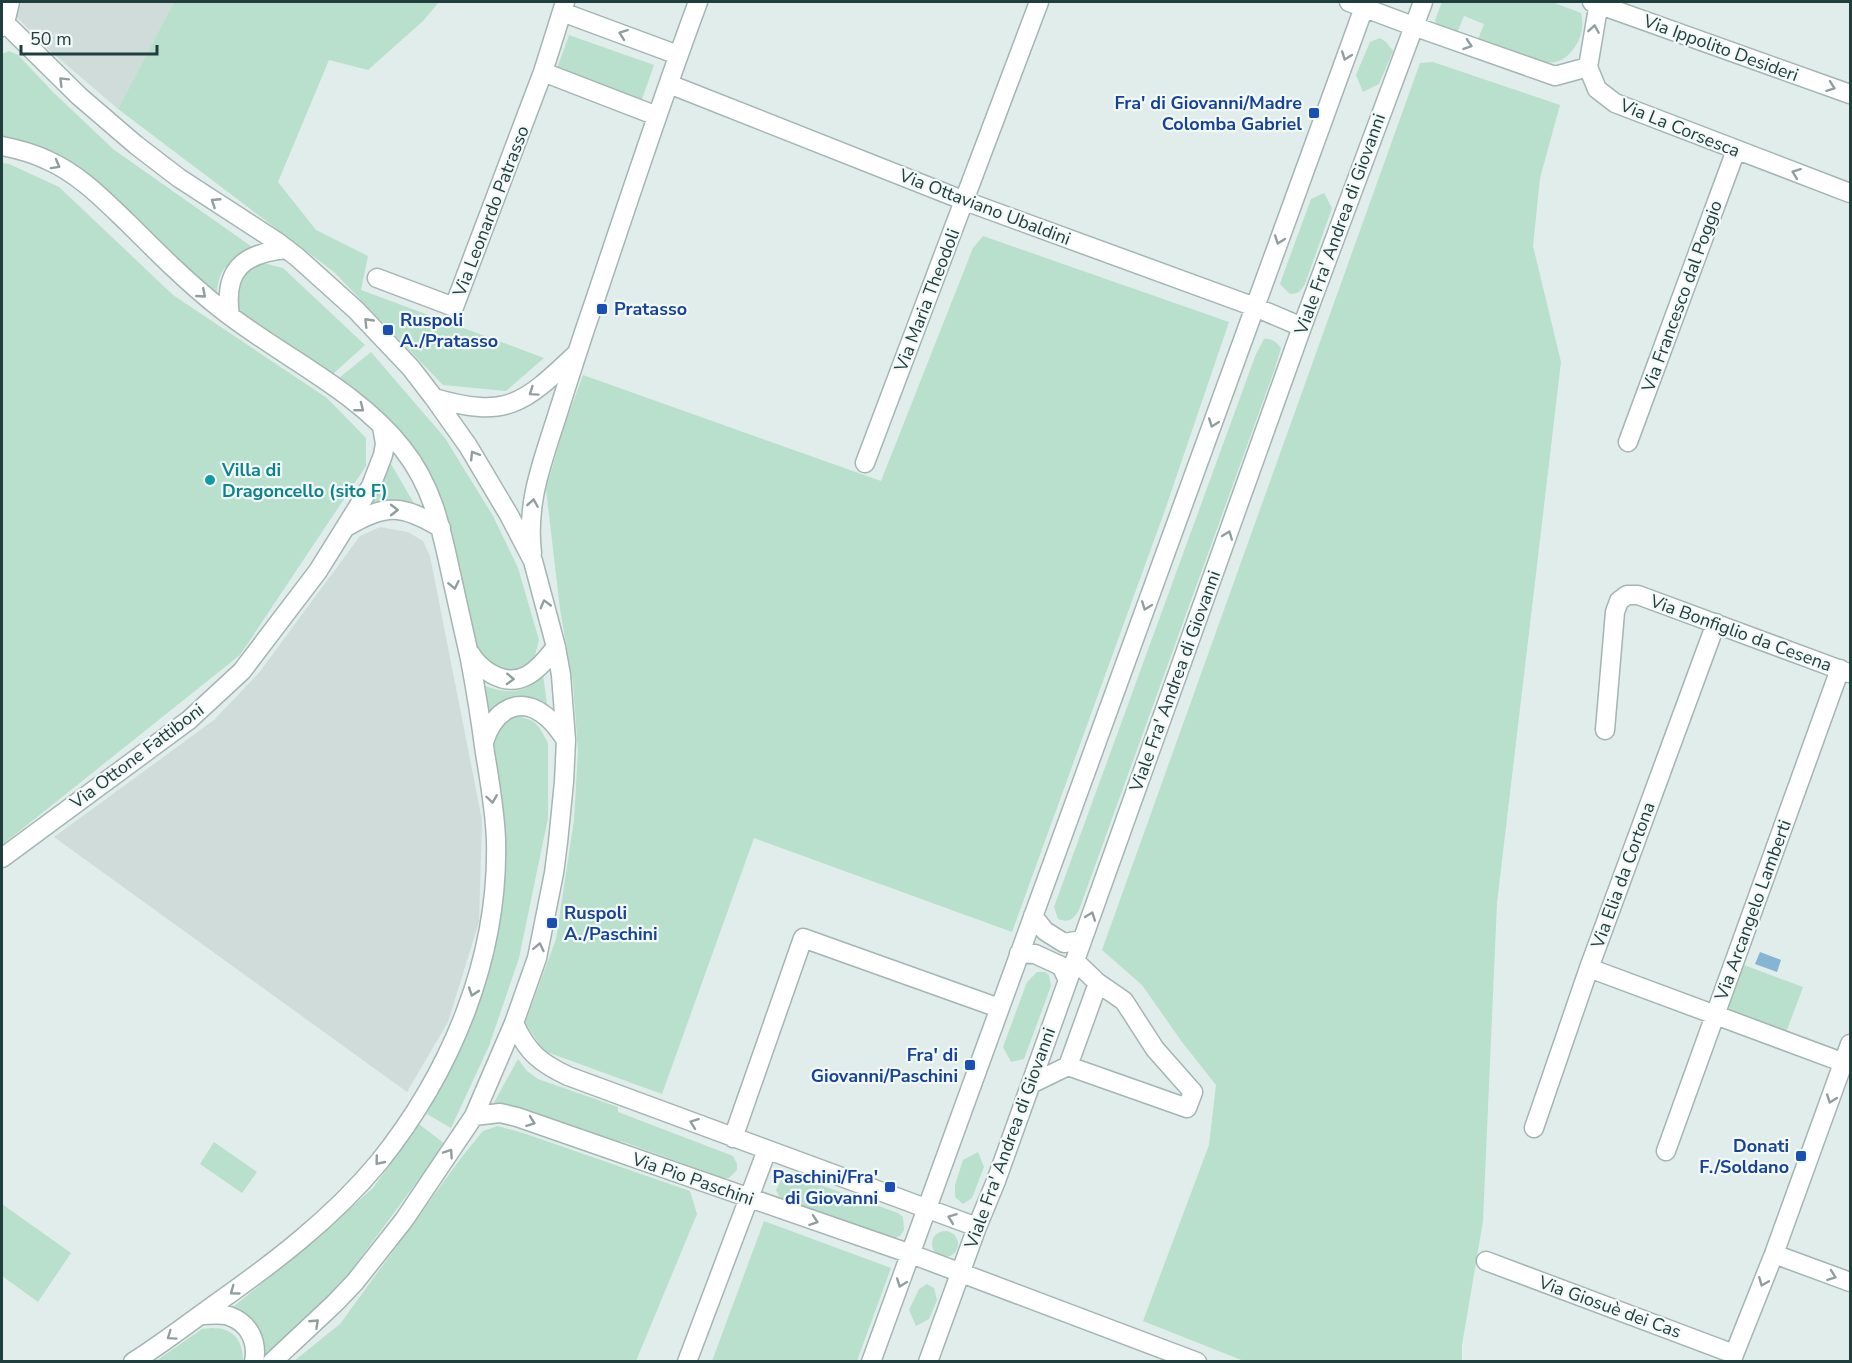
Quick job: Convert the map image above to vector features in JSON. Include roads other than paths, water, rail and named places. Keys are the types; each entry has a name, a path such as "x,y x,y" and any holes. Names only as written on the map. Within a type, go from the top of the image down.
{"street":[{"path":"10,2 3,23 79,96 136,145 187,183 287,249 356,310 397,352 468,446 496,490 533,561"},
{"path":"272,1362 316,1323 355,1282 404,1220 474,1116 495,1071 537,958 552,883 563,794 566,740 561,675 556,647 533,561 532,503 537,477 577,354 698,2"},
{"name":"Via Maria Theodoli","path":"865,463 1039,2"},
{"name":"Viale Fra' Andrea di Giovanni","path":"928,1362 996,1181 1302,327 1423,2"},
{"path":"871,1362 1255,307 1360,3 1413,26 1555,76 1588,67 1596,2"},
{"name":"Via Ippolito Desideri","path":"1596,2 1851,94"},
{"name":"Via Leonardo Patrasso","path":"377,278 454,307 543,72 563,7 678,55"},
{"name":"Via La Corsesca","path":"1588,67 1597,89 1615,103 1851,193"},
{"path":"543,72 657,116"},
{"name":"Via Ottaviano Ubaldini","path":"669,84 965,201 1255,307 1302,327"},
{"path":"2,146 44,158 79,179 100,196 188,281 230,316 333,386 382,426 402,448 433,500 441,528 475,687 494,808 494,893 480,972 457,1032 423,1097 401,1132 364,1178 314,1228 240,1286 138,1360"},
{"name":"Via Francesco dal Poggio","path":"1628,442 1736,150"},
{"path":"230,316 229,291 239,268 253,256 287,249"},
{"path":"434,398 468,406 493,407 512,404 537,390 577,354"},
{"name":"Via Ottone Fattiboni","path":"2,858 189,720 242,671 318,571 371,486 382,462 385,444 382,426"},
{"name":"Via Ottone Fattiboni","path":"346,527 372,513 401,510 419,515 441,528"},
{"name":"Via Bonfiglio da Cesena","path":"1605,730 1615,612 1616,606 1627,595 1638,595 1845,671"},
{"name":"Via Elia da Cortona","path":"1534,1128 1589,968 1716,623"},
{"path":"467,646 474,659 486,671 498,678 512,681 532,673 556,647"},
{"name":"Via Arcangelo Lamberti","path":"1666,1151 1845,671"},
{"path":"483,742 489,726 498,715 520,706 531,708 547,717 566,740"},
{"path":"1033,916 1045,931 1064,943 1082,940"},
{"path":"733,1138 803,938 999,1008"},
{"path":"1019,953 1035,954 1061,966 1068,980"},
{"path":"1068,1066 1187,1108 1193,1092 1155,1049 1124,1001 1098,983 1074,961"},
{"path":"1589,968 1847,1064"},
{"path":"1031,1084 1068,1066 1098,983"},
{"path":"514,1023 531,1052 552,1069 977,1227"},
{"path":"1732,1358 1847,1064 1851,1044"},
{"name":"Via Pio Paschini","path":"474,1116 500,1113 517,1117 911,1254 1197,1362"},
{"path":"687,1362 767,1150"},
{"path":"1774,1254 1851,1282"},
{"name":"Via Giosuè dei Cas","path":"1486,1261 1732,1358"},
{"path":"200,1315 228,1316 241,1323 252,1335 255,1343 254,1362"}],"water":[{"path":"1760,952 1781,960 1777,972 1755,964"}],"place":[{"name":"Fra' di Giovanni/Madre Colomba Gabriel","path":"1314,113"},
{"name":"Pratasso","path":"602,309"},
{"name":"Ruspoli A./Pratasso","path":"388,330"},
{"name":"Villa di Dragoncello (sito F)","path":"210,480"},
{"name":"Ruspoli A./Paschini","path":"552,923"},
{"name":"Fra' di Giovanni/Paschini","path":"970,1065"},
{"name":"Donati F./Soldano","path":"1801,1156"},
{"name":"Paschini/Fra' di Giovanni","path":"890,1187"}]}
